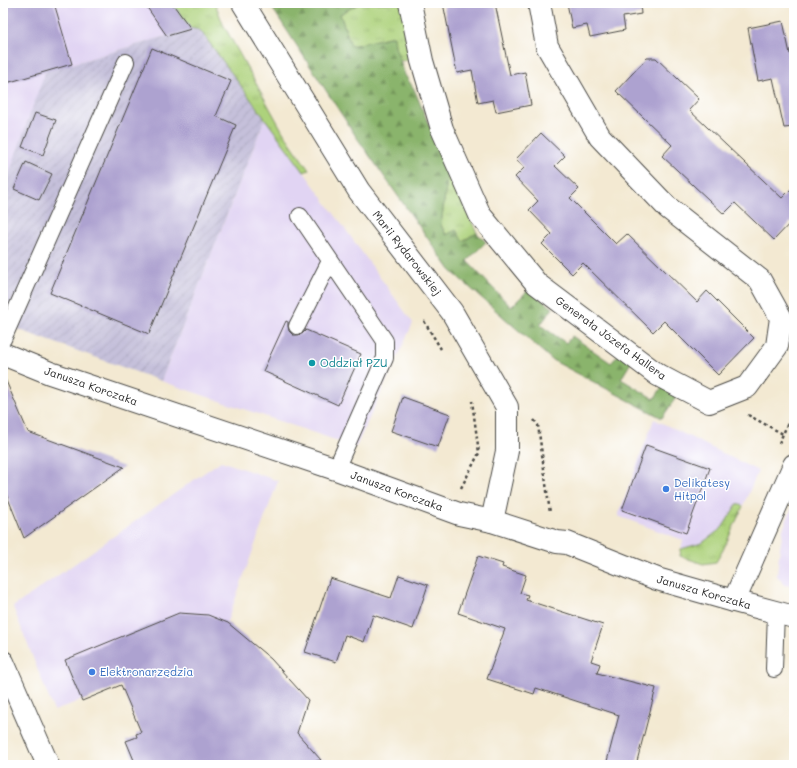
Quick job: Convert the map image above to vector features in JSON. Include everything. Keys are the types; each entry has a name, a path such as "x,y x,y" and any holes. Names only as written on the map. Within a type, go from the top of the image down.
{"street":[{"name":"Marii Rydarowskiej","path":"243,3 359,191 452,312 507,407 507,451 492,521"},
{"name":"Generała Józefa Hallera","path":"410,3 422,61 442,129 480,215 537,284 658,376 709,402 747,387 776,346 781,318 760,280 667,207 600,137 547,46 538,3"},
{"name":"Janusza Korczaka","path":"3,354 50,373 336,469 459,514 492,521 547,539 567,543 656,579 785,615"},
{"path":"734,601 794,465"},
{"path":"3,662 48,765"}],"lane":[{"path":"3,339 126,62"},
{"path":"300,216 385,341 385,358 336,469"},
{"path":"297,326 330,261"},
{"path":"774,669 785,615"}],"path":[{"path":"718,398 783,434"},
{"path":"777,448 794,410"},
{"path":"460,490 496,500"}],"shaded area":[{"path":"3,3 172,3 190,29 72,64 3,193"},
{"path":"190,28 200,30 265,118 161,381 3,324 3,191 45,72"},
{"path":"265,118 413,323 356,447 161,381"},
{"path":"654,419 758,471 743,506 737,504 722,528 702,543 681,549 683,540 618,516"},
{"path":"221,461 278,481 227,622 206,649 54,711 13,607"},
{"path":"794,503 794,587 785,585 777,576 783,529"},
{"path":"324,759 329,765 301,765 321,760"}],"green space":[{"path":"172,3 215,3 223,24 283,132 309,170 304,172 200,30 190,28"},
{"path":"269,3 360,3 340,14 351,46 394,36 395,46 405,75 414,89 448,171 441,225 446,235 456,230 463,241 477,233 486,242 467,261 511,307 528,290 553,308 540,325 566,343 572,336 611,363 622,351 633,359 621,379 654,399 665,383 679,393 662,418 552,360 450,270 355,135"},
{"path":"360,3 406,3 415,59 400,61 393,36 351,46 340,14"},
{"path":"448,171 477,233 462,241 446,235 441,225"},
{"path":"737,504 743,506 716,562 703,564 680,556 681,549 702,543 722,528"}],"building":[{"path":"3,3 54,3 72,64 3,84"},
{"path":"144,3 172,3 191,29 167,36"},
{"path":"443,3 495,3 510,75 525,72 531,105 496,112 493,100 478,103 472,70 457,73"},
{"path":"567,3 640,3 641,14 623,17 625,30 590,37 587,25 572,28"},
{"path":"783,21 790,54 794,53 794,127 784,128 773,78 758,81 748,28"},
{"path":"152,48 231,81 216,116 236,125 149,334 50,293"},
{"path":"647,58 656,58 699,99 689,110 782,198 794,186 794,219 774,240 735,203 724,214 662,156 672,145 616,91"},
{"path":"35,113 56,120 43,155 22,147"},
{"path":"541,133 565,156 555,166 579,189 570,198 616,244 627,234 697,302 707,291 754,338 718,375 664,321 653,332 583,263 572,274 542,244 552,234 529,210 538,201 515,177 524,168 516,159"},
{"path":"26,162 52,174 39,200 14,189"},
{"name":"Oddział PZU","path":"286,321 288,322 289,331 293,335 302,334 306,330 361,354 338,405 263,371"},
{"path":"3,374 28,432 124,467 24,538 3,486"},
{"path":"403,397 450,414 438,447 391,431"},
{"name":"Delikatesy Hitpol","path":"646,445 710,468 686,533 622,510"},
{"path":"478,556 503,564 502,567 526,575 520,593 528,595 526,600 603,625 591,661 600,664 597,673 656,688 636,765 606,765 619,715 536,688 534,694 487,679 505,629 458,613"},
{"path":"399,575 428,585 413,629 373,615 364,642 345,635 336,662 305,652 330,578 391,598"},
{"path":"179,613 208,615 228,623 271,659 308,700 297,733 321,760 301,765 136,765 126,741 137,737 136,734 141,732 121,685 82,701 65,660"}],"place":[{"name":"Oddział PZU","path":"312,363"},
{"name":"Delikatesy Hitpol","path":"666,489"},
{"name":"Elektronarzędzia","path":"92,672"}]}
